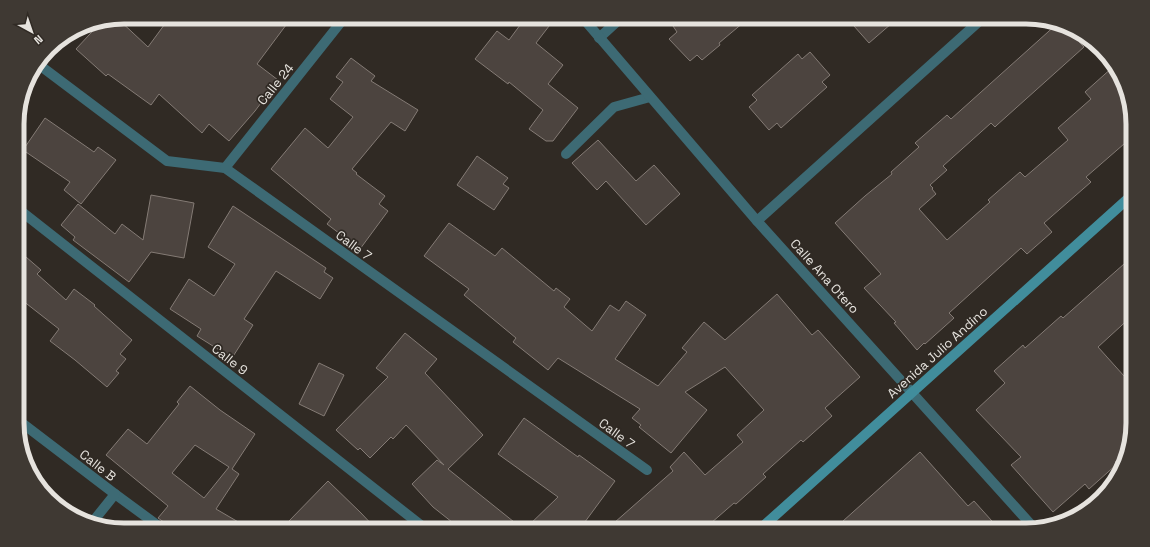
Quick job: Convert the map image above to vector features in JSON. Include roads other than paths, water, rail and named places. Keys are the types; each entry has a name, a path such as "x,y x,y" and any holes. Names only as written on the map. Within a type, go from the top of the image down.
{"street":[{"name":"Calle 24","path":"225,168 339,24"},
{"name":"Calle Ana Otero","path":"588,24 757,221 1031,523"},
{"path":"599,38 614,24"},
{"path":"757,221 976,24"},
{"name":"Calle 7","path":"42,67 167,161 225,168 647,470"},
{"path":"566,154 614,107 650,97"},
{"name":"Avenida Julio Andino","path":"767,523 1126,200"},
{"name":"Calle 9","path":"24,213 419,523"},
{"name":"Calle B","path":"24,425 154,523"},
{"path":"96,519 115,494"}]}
